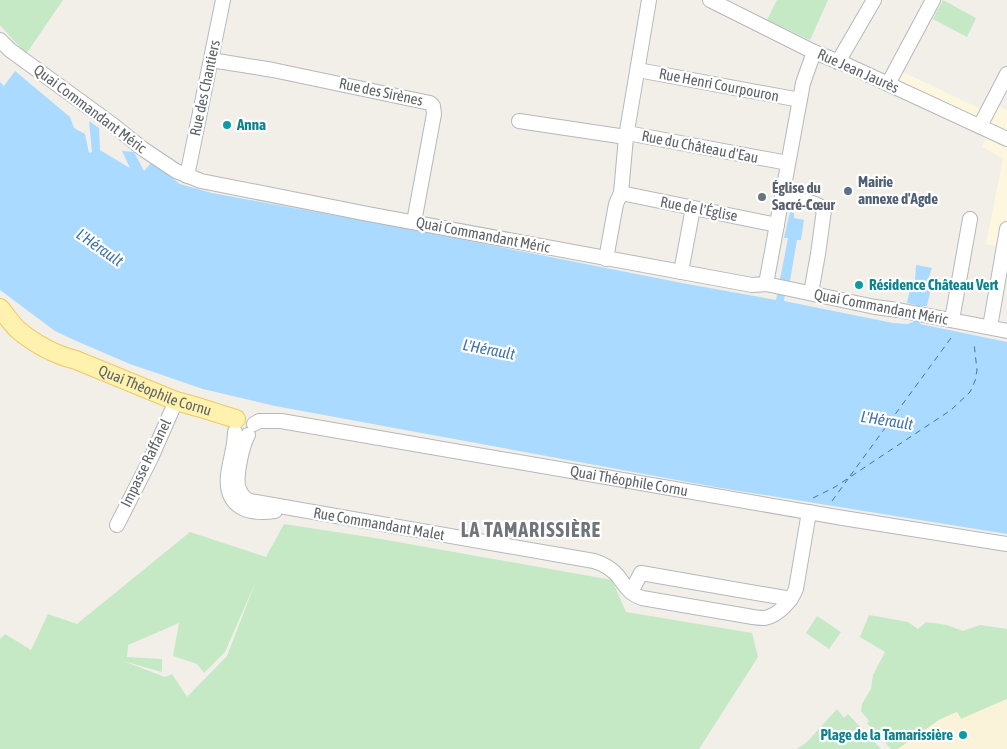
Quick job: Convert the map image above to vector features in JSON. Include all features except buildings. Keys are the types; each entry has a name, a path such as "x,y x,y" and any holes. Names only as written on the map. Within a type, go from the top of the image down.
{"main road":[{"name":"Quai Théophile Cornu","path":"0,307 26,336 61,356 76,360 176,401 201,408 243,427"}],"street":[{"name":"Rue des Chantiers","path":"187,176 223,0"},
{"name":"Rue du Château d'Eau","path":"649,0 627,135 788,164"},
{"name":"Rue Jean Jaurès","path":"710,0 814,52 847,65 1007,139"},
{"path":"838,62 874,0"},
{"path":"888,84 933,0"},
{"name":"Quai Commandant Méric","path":"0,40 10,50 143,149 176,170 201,181 606,259 752,285 777,286 874,307 1007,331"},
{"path":"777,286 777,225 803,83 814,52"},
{"name":"Rue des Sirènes","path":"211,60 273,70 430,103 434,106 414,222"},
{"name":"Rue Henri Courpouron","path":"638,70 800,100"},
{"path":"980,126 1007,74"},
{"path":"519,121 627,135 620,193 616,204 606,259"},
{"name":"Rue de l'Église","path":"620,193 777,225"},
{"path":"782,197 816,204 824,210 811,293"},
{"path":"682,272 693,208"},
{"path":"952,320 970,219"},
{"path":"990,327 1007,230"},
{"name":"Impasse Raffanel","path":"116,525 151,458 176,401"},
{"name":"Quai Théophile Cornu","path":"243,427 259,421 281,421 808,512 1007,544"},
{"name":"Rue Commandant Malet","path":"243,427 235,438 228,475 231,497 243,509 269,512 288,508 594,561 611,569 630,592"},
{"path":"790,599 641,573 630,592 642,598 753,617 765,618 772,616 782,609 790,599 796,588 808,512"}],"shaded area":[{"path":"901,71 985,111 990,102 1007,110 1007,247 986,244 1003,158 982,147 990,128 894,83"}],"green space":[{"path":"0,0 63,0 26,54 0,25"},
{"path":"777,0 828,0 810,40 767,20"},
{"path":"943,0 976,18 967,37 933,19"},
{"name":"LA TAMARISSIÈRE","path":"284,524 375,538 612,580 626,612 752,633 758,657 699,749 0,749 0,639 5,634 31,650 48,614 77,624 190,532 266,557","holes":["256,581 227,656 187,697 172,674 165,677 123,661 162,672 162,659 127,657 128,645 179,623 173,656 197,664 204,673 225,652"]},
{"path":"869,615 908,622 918,629 926,622 947,625 963,631 980,625 1007,629 1007,699 961,719 957,712 939,720 898,749 891,749 867,723 869,721 861,711 862,704 871,689 873,675 885,652 860,637"},
{"path":"817,616 841,632 829,649 806,633"},
{"path":"837,709 844,718 848,714 881,749 797,749 807,742"}],"sand":[{"name":"Plage de la Tamarissière","path":"1007,699 1007,749 898,749 939,720 957,712 961,719"}],"water":[{"name":"L'Hérault","path":"15,71 70,117 74,128 85,134 89,153 92,152 89,121 99,128 100,150 130,168 122,151 134,152 144,171 152,162 180,184 212,193 776,300 788,238 784,238 790,212 794,213 794,218 804,220 801,240 797,240 790,281 787,281 784,301 893,323 907,324 913,322 916,305 907,303 912,280 915,280 916,265 932,268 927,282 932,283 927,306 922,306 920,324 1007,342 1007,534 715,487 275,406 203,389 130,364 74,340 55,331 0,290 0,82 4,86"}],"ferry route":[{"path":"850,476 951,338"},
{"path":"813,498 835,487 951,410 970,392 977,370 974,343"},
{"path":"832,501 848,479"}],"place":[{"name":"Anna","path":"227,125"},
{"name":"Mairie annexe d'Agde","path":"848,191"},
{"name":"Église du Sacré-Cœur","path":"762,197"},
{"name":"Résidence Château Vert","path":"859,285"},
{"name":"Plage de la Tamarissière","path":"963,735"}],"district":[{"name":"LA TAMARISSIÈRE","path":"531,530"}]}
